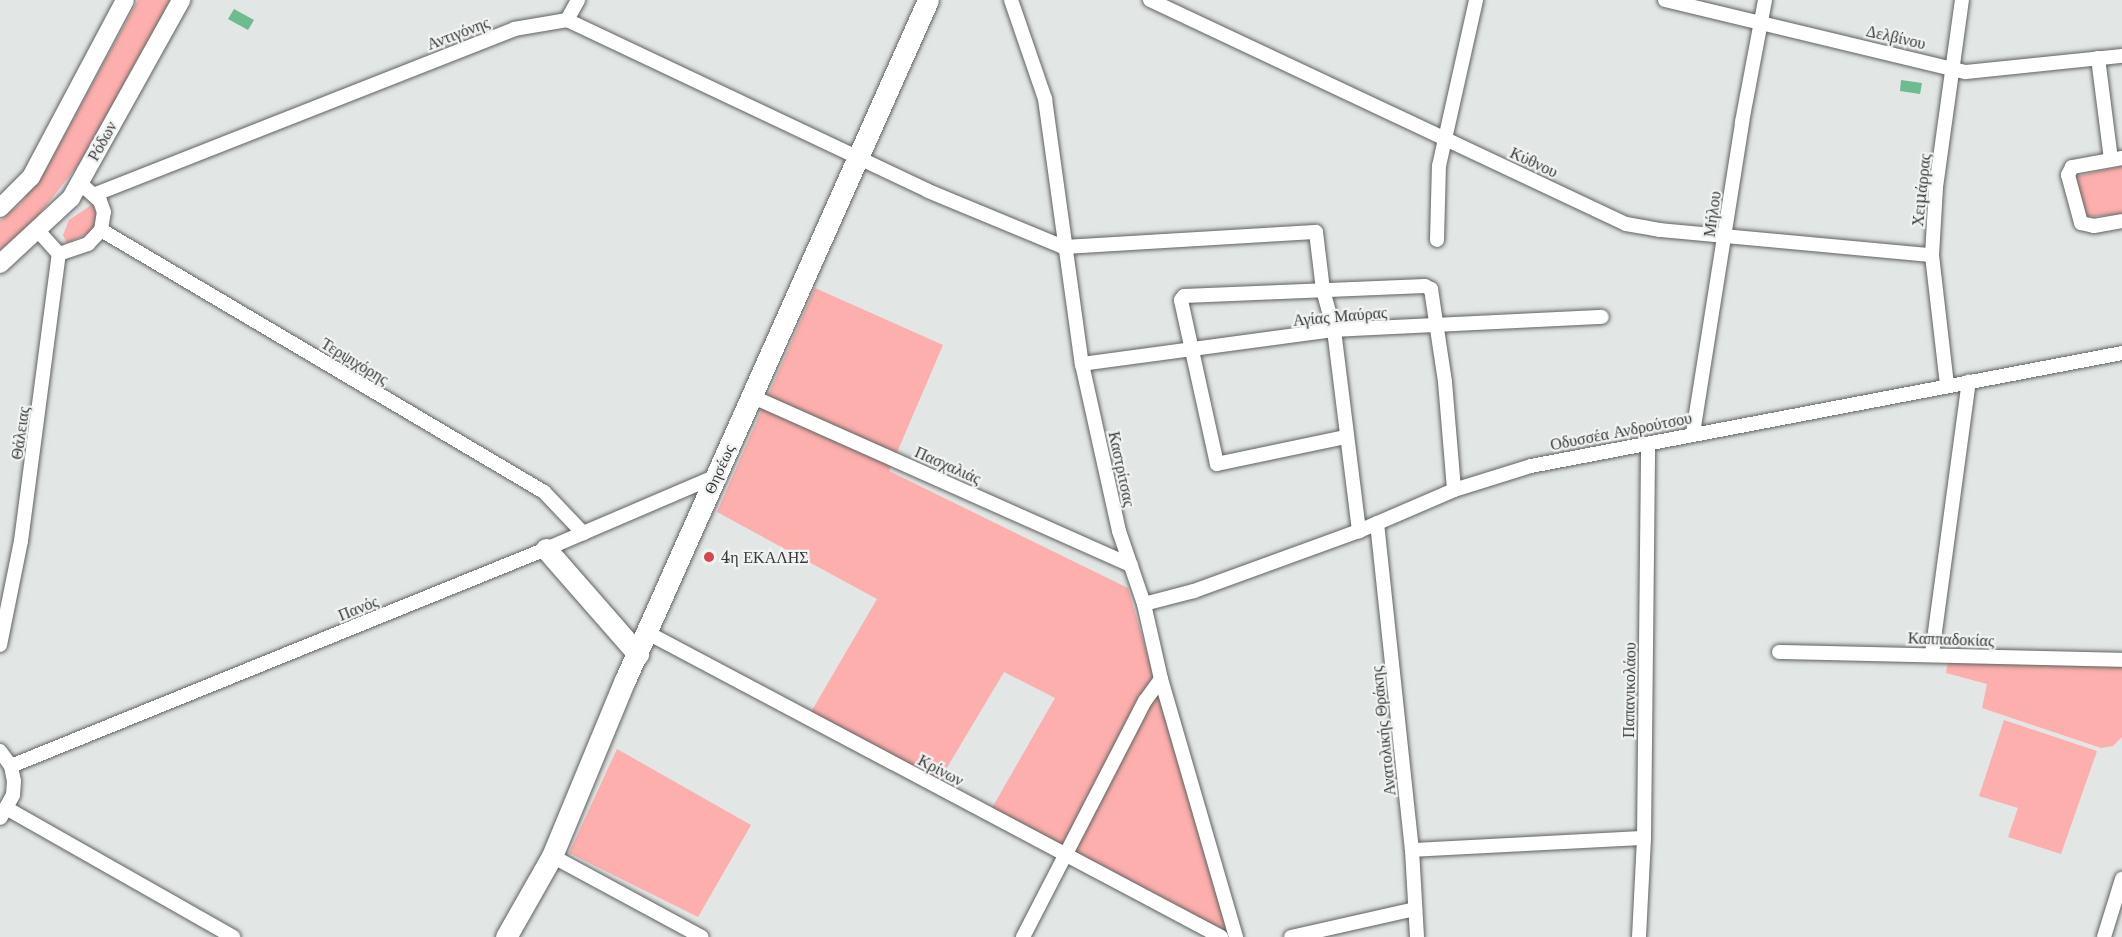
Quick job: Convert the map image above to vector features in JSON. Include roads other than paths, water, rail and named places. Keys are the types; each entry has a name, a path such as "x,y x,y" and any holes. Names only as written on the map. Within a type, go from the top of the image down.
{"main road":[{"name":"Θησέως","path":"506,937 552,856 646,632 860,159 928,0"},
{"path":"546,549 638,654"}],"street":[{"path":"0,208 31,177 125,0"},
{"name":"Ρόδων","path":"0,264 39,232 80,183 181,0"},
{"path":"578,0 567,20 860,159 1063,247 1316,232 1319,239 1323,290 1334,330 1345,436 1359,531"},
{"name":"Καστρίτσας","path":"1011,0 1045,99 1063,247 1082,364 1119,531 1144,604 1161,679 1236,937"},
{"name":"Κύθνου","path":"1150,0 1626,224 1725,236 1932,255"},
{"path":"1437,240 1436,196 1445,138 1476,0"},
{"name":"Δελβίνου","path":"1665,0 1953,69 1978,72 2122,56"},
{"name":"Μήλου","path":"1693,433 1766,0"},
{"name":"Χειμάρρας","path":"1947,385 1932,255 1936,187 1962,0"},
{"name":"Αντιγόνης","path":"96,194 514,29 567,20"},
{"path":"2098,58 2108,124 2117,158 2072,167 2068,175 2081,223 2094,226 2122,221"},
{"path":"2108,124 2122,123"},
{"path":"39,232 59,254 88,244 101,230 104,212 96,194 80,183"},
{"name":"Τερψιχόρης","path":"101,230 544,492 583,533"},
{"name":"Θάλειας","path":"0,645 21,541 59,254"},
{"path":"1345,436 1216,464 1182,300 1189,294 1425,286 1434,295 1454,490"},
{"name":"Αγίας Μαύρας","path":"1082,364 1334,330 1602,317"},
{"name":"Οδυσσέα Ανδρούτσου","path":"1144,604 1194,591 1359,531 1454,490 1531,466 1693,433 2122,353"},
{"path":"1932,654 1969,381"},
{"name":"Πασχαλιάς","path":"751,396 1131,565"},
{"name":"Παπανικολάου","path":"1639,937 1644,838 1648,444"},
{"name":"Πανός","path":"10,766 546,549 716,476"},
{"name":"Ανατολικής Θράκης","path":"1377,523 1412,850 1417,937"},
{"name":"Κρίνων","path":"646,632 1221,937"},
{"name":"Καππαδοκίας","path":"1779,652 2122,660"},
{"path":"1023,937 1145,701 1161,679"},
{"path":"0,752 10,766 13,795 4,814 232,937"},
{"path":"1412,850 1644,838"},
{"path":"552,856 702,937"},
{"path":"2104,937 2122,879"},
{"path":"1291,937 1415,909"}],"place":[{"name":"4η ΕΚΑΛΗΣ","path":"709,557"}]}
